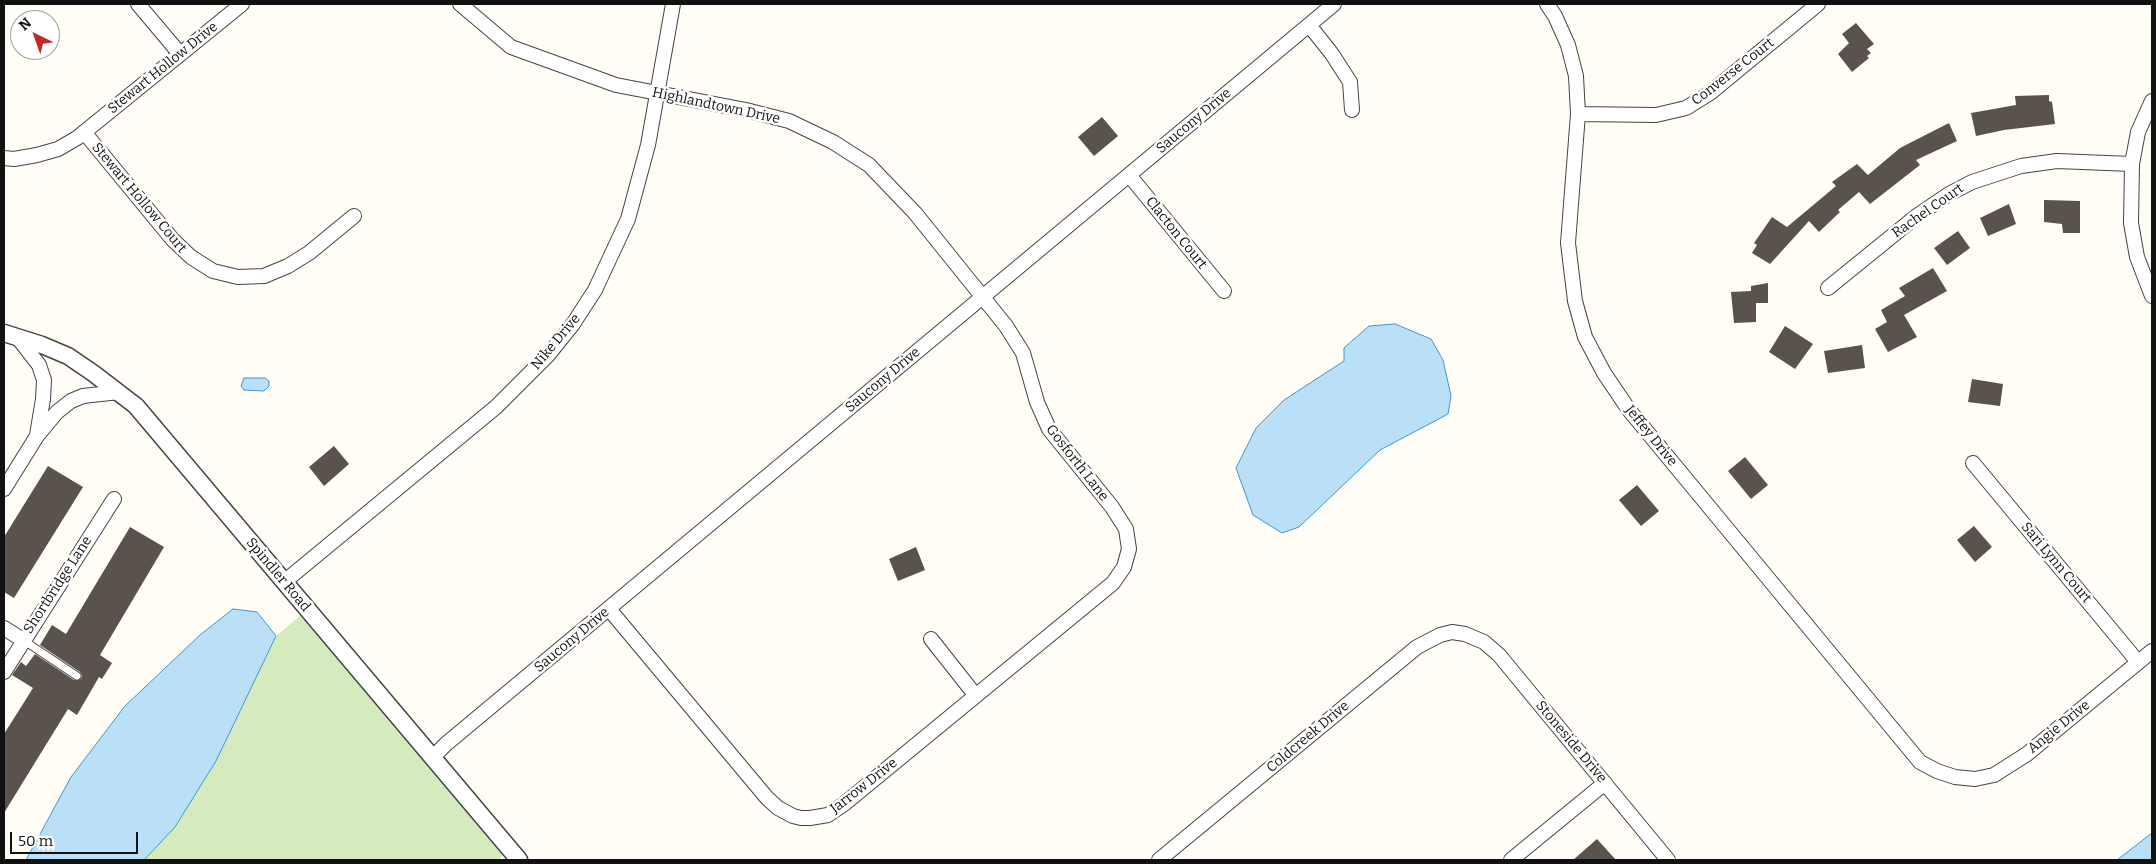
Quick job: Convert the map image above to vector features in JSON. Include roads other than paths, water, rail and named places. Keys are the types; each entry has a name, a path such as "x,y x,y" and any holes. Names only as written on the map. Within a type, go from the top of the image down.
{"street":[{"path":"138,4 180,54"},
{"name":"Stewart Hollow Drive","path":"4,158 14,159 37,156 58,149 84,132 242,4"},
{"name":"Highlandtown Drive","path":"460,4 512,47 616,85 746,110 789,121 833,142 869,165 902,199 983,297"},
{"name":"Nike Drive","path":"284,582 496,407 549,354 573,324 595,290 628,219 648,145 673,4"},
{"name":"Saucony Drive","path":"432,758 446,744 1334,4"},
{"name":"Jeffey Drive","path":"1547,4 1555,16 1568,45 1576,76 1578,114 1568,243 1570,266 1575,301 1585,337 1604,373 1629,410 1903,743 1920,762 1937,772 1955,777"},
{"name":"Converse Court","path":"1578,114 1656,115 1686,108 1710,93 1818,4"},
{"path":"1309,25 1332,54 1350,82 1352,110"},
{"path":"2152,101 2138,132 2132,164 2130,223 2137,257 2152,296"},
{"name":"Stewart Hollow Court","path":"84,132 173,240 190,257 213,271 238,277 264,276 288,266 309,253 354,216"},
{"name":"Rachel Court","path":"1828,288 1918,215 1949,194 1972,182 2021,166 2057,161 2132,164"},
{"name":"Clacton Court","path":"1129,175 1224,291"},
{"name":"Gosforth Lane","path":"983,297 1016,340 1023,354 1037,402 1049,429 1120,518 1126,530 1129,549"},
{"path":"11,336 39,365 44,380 37,436"},
{"name":"Spindler Road","path":"11,336 42,345 68,356 119,392 145,416 519,860"},
{"path":"4,489 37,436 57,412 71,401 83,396 119,392"},
{"name":"Sari Lynn Court","path":"1973,463 2138,662"},
{"name":"Shortbridge Lane","path":"4,672 114,499"},
{"name":"Jarrow Drive","path":"609,609 767,798 778,808 801,818 828,815 844,804 1113,583 1124,567 1129,549"},
{"path":"4,628 23,640"},
{"name":"Coldcreek Drive","path":"1159,860 1417,647 1440,635 1452,632 1466,634"},
{"name":"Stoneside Drive","path":"1466,634 1484,642 1499,655 1668,860"},
{"path":"931,639 976,696"},
{"name":"Angie Drive","path":"1955,777 1975,779 1994,775 2011,766 2152,650"},
{"path":"1511,860 1605,783"}],"lane":[{"path":"23,640 77,676"}],"water":[{"path":"1395,324 1431,339 1443,360 1451,396 1448,414 1380,450 1299,527 1282,533 1253,515 1236,468 1256,428 1284,400 1344,361 1344,348 1369,326"},
{"path":"244,378 265,378 269,381 269,386 264,391 244,390 241,386"},
{"path":"233,609 257,612 276,636 216,761 175,827 144,860 26,860 71,777 125,706 200,635"},
{"path":"2152,833 2152,860 2117,860"}]}
